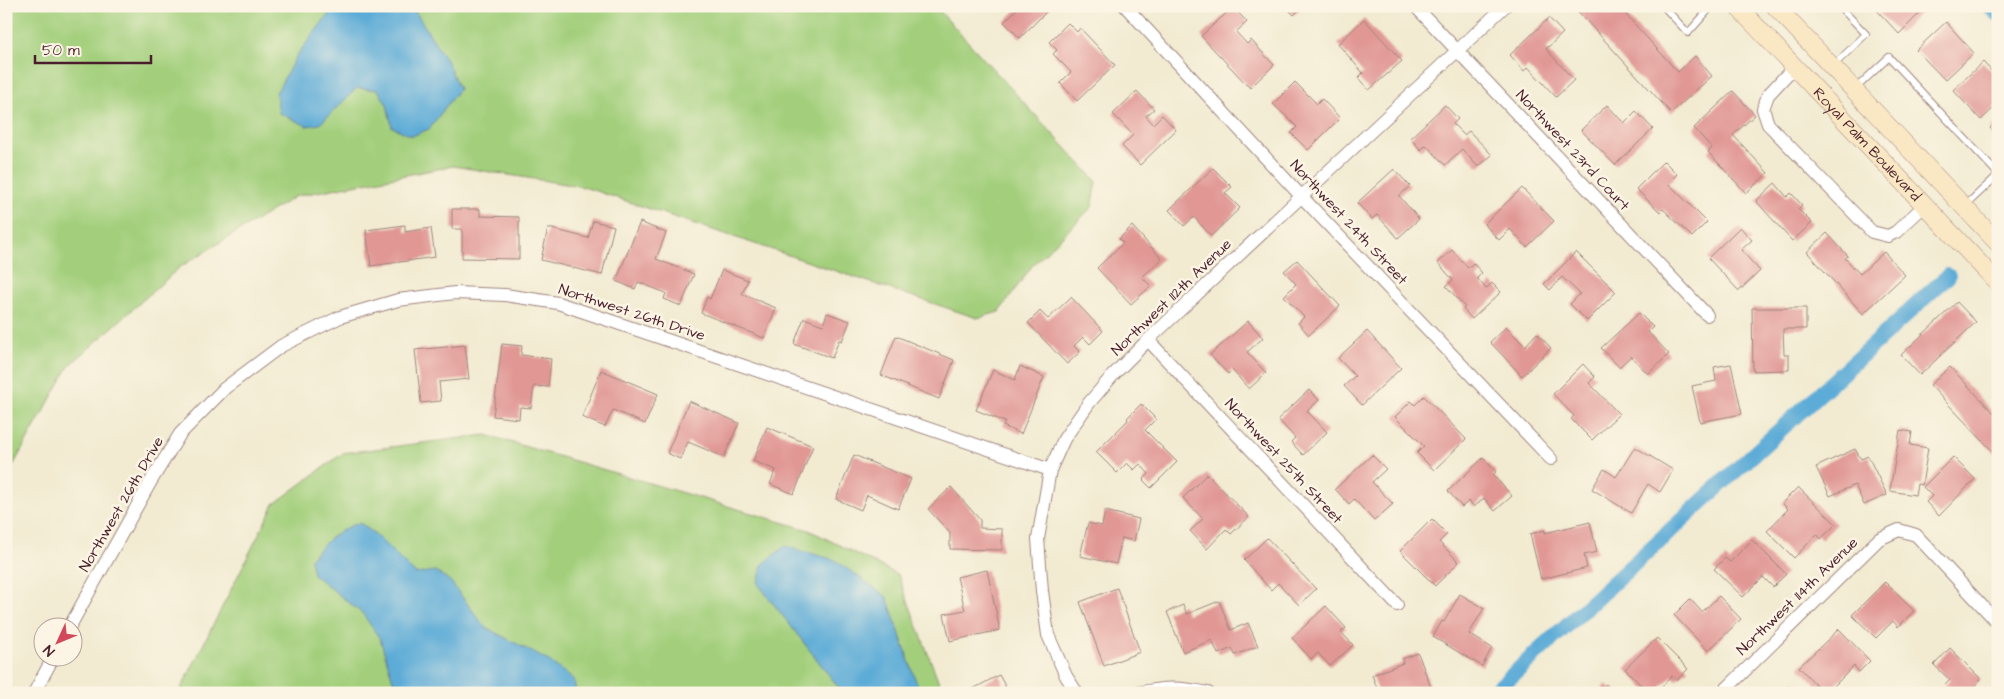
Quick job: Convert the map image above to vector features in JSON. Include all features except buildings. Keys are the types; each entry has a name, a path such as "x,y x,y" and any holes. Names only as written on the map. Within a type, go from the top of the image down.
{"main road":[{"name":"Royal Palm Boulevard","path":"1737,6 1998,283"},
{"name":"Royal Palm Boulevard","path":"1775,6 1998,243"}],"street":[{"name":"Northwest 24th Street","path":"1125,6 1301,196 1551,459"},
{"name":"Northwest 23rd Court","path":"1415,6 1707,315"},
{"name":"Northwest 112th Avenue","path":"1077,693 1066,676 1048,635 1038,539 1050,470 1064,439 1113,375 1148,340 1505,6"},
{"path":"1794,67 1768,95 1763,109 1768,124 1872,232 1888,236 1896,232 1925,205"},
{"name":"Northwest 26th Drive","path":"76,616 151,480 180,434 225,388 281,346 340,317 398,300 455,294 505,295 558,303 1050,470"},
{"name":"Northwest 25th Street","path":"1148,340 1396,605"},
{"name":"Northwest 114th Avenue","path":"1722,693 1879,539 1899,530 1916,535 1998,623"},
{"path":"34,693 49,666"},
{"path":"1138,693 1156,689 1184,688 1208,693"}],"lane":[{"path":"1663,6 1688,33 1712,6"},
{"path":"1832,67 1866,34 1839,6"},
{"path":"1854,90 1889,57 1998,174 1964,207"}],"green space":[{"path":"6,6 935,6 1097,182 1092,207 1032,266 999,312 977,318 584,187 453,166 296,196 180,267 69,366 6,478"},
{"path":"486,435 809,530 898,575 943,693 179,693 274,504 343,453"}],"water":[{"path":"335,6 412,6 447,62 459,89 429,129 412,136 392,127 387,105 378,90 357,88 320,124 307,126 279,113 276,93 297,55"},
{"path":"360,523 416,574 435,571 450,581 485,627 549,661 574,680 576,693 397,693 380,639 363,614 313,574 310,559 338,532"},
{"path":"785,546 835,560 887,597 920,693 843,693 758,584 762,565"}],"waterway":[{"path":"1990,6 1998,14"},
{"path":"1493,693 1948,276"}]}
